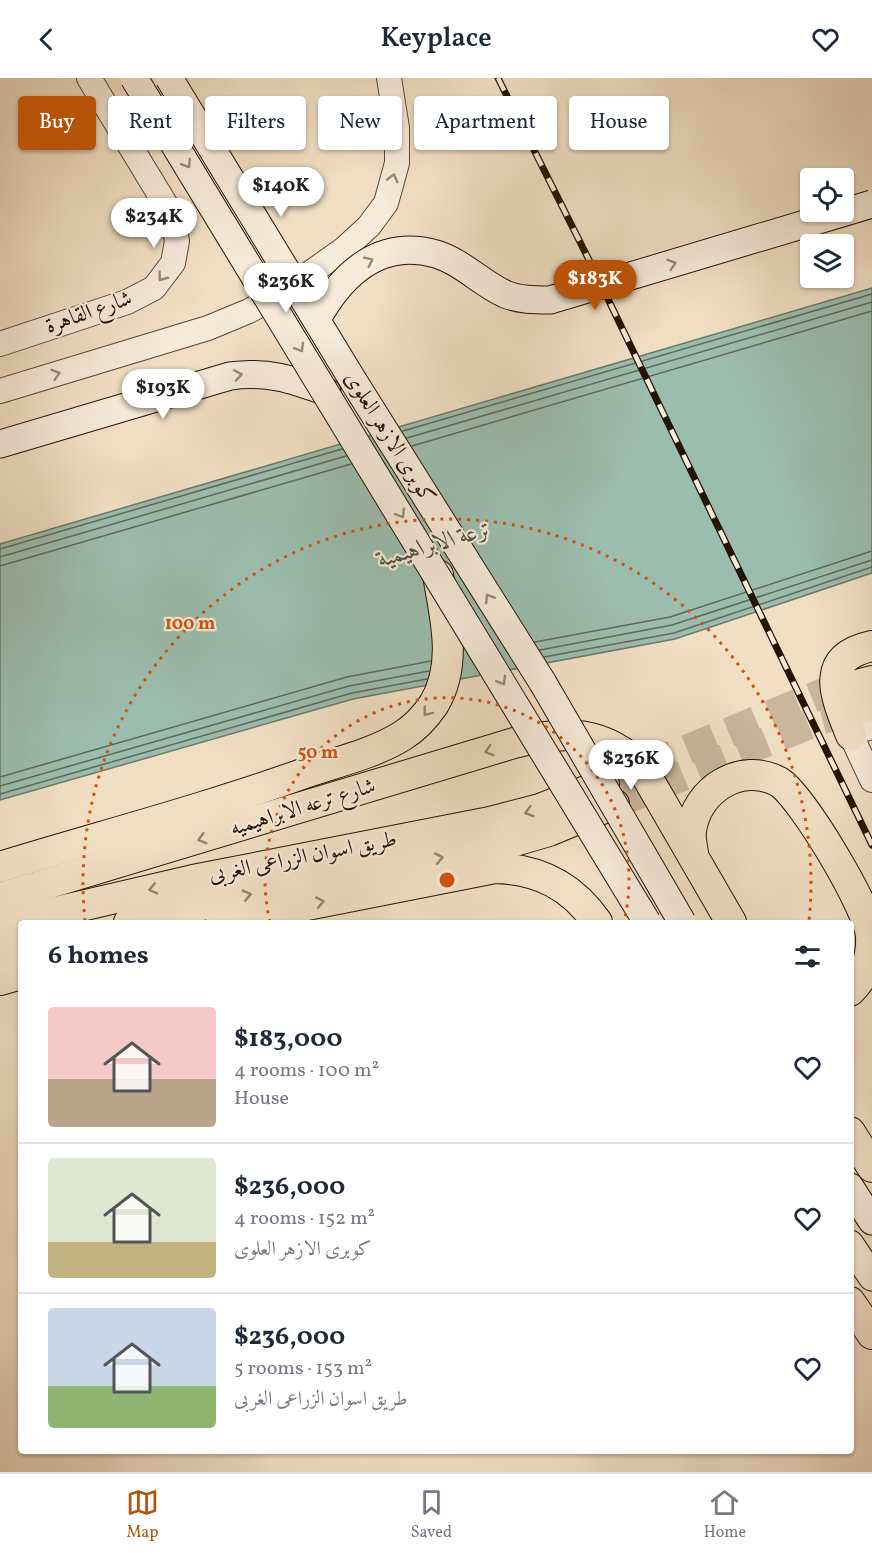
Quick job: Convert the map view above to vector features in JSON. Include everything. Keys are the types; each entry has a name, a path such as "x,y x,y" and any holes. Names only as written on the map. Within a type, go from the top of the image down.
{"main road":[{"name":"كوبرى الازهر العلوى","path":"134,78 327,392 646,920"},
{"name":"كوبرى الازهر العلوى","path":"169,78 543,683 680,920"},
{"path":"317,319 330,296 352,270 377,257 416,251 437,255 505,294 526,300 550,300 872,204"},
{"path":"0,444 230,376 257,373 287,378 327,392"},
{"path":"0,867 280,782 369,751 401,736 420,722 434,704 444,683 448,661 448,638 438,575"},
{"path":"865,707 834,690 837,670 845,658 857,650 872,646"},
{"name":"شارع ترعه الابراهيميه","path":"0,898 522,741 561,735 585,736 608,743 628,754 643,770 730,920"},
{"path":"693,853 690,832 696,811 708,793 725,780 743,775 761,776 778,782 793,794 847,880 867,918 871,935 866,969 854,986"},
{"name":"طريق اسوان الزراعى الغربى","path":"21,920 193,880 490,822 609,794 549,831 511,842 267,890 138,920"},
{"path":"231,920 495,868 531,871 548,878 578,898 595,920"},
{"path":"712,920 714,892"},
{"name":"طريق اسوان الزراعى الغربى","path":"0,925 18,921"},
{"path":"0,954 18,950"},
{"path":"0,980 18,975"},
{"path":"854,1138 872,1167"},
{"path":"854,1193 872,1221"},
{"path":"854,1250 872,1278"},
{"path":"854,1308 872,1334"}],"street":[{"name":"شارع القاهرة","path":"0,344 127,302 154,288 173,263 177,241 172,215 89,78"},
{"path":"0,391 208,328 249,311 303,279 344,249 369,226 386,202 397,163 397,128 389,78"},
{"path":"865,707 872,780"}],"water":[{"name":"ترعة الابراهيمية","path":"872,288 872,573 675,639 353,699 0,800 0,544"}],"tunnel":[{"path":"604,784 821,694 857,685"},
{"path":"614,804 822,719 863,708"}],"railway":[{"path":"498,78 592,266 872,845"}]}
